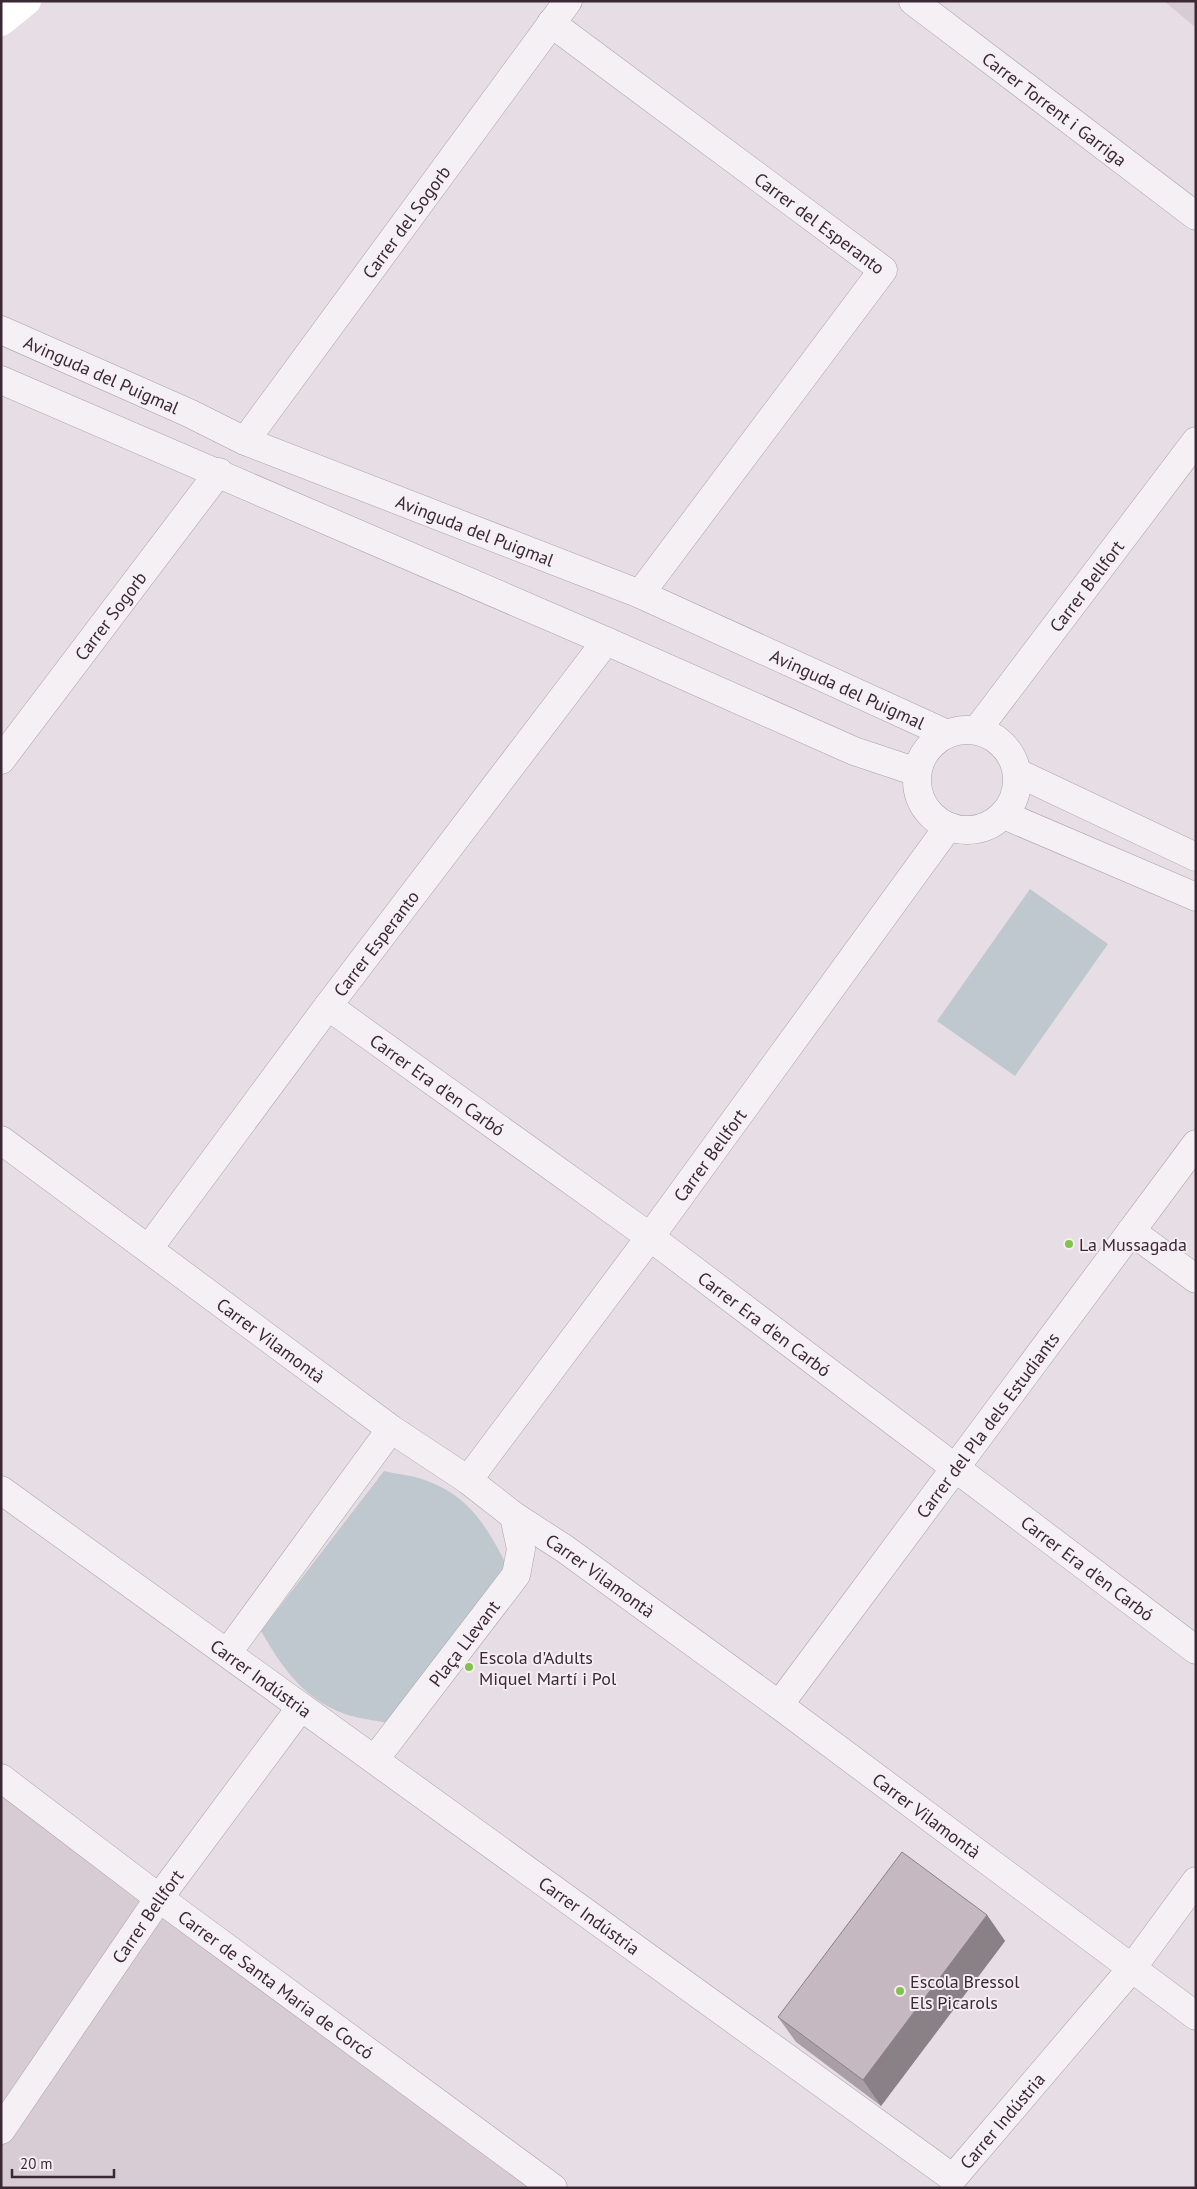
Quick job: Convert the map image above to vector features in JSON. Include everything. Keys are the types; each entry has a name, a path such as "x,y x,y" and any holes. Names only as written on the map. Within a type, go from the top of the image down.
{"street":[{"path":"1,22 27,1"},
{"name":"Carrer del Sogorb","path":"245,441 568,1"},
{"name":"Carrer Torrent i Garriga","path":"913,1 1196,216"},
{"name":"Carrer del Esperanto","path":"551,24 883,270 640,594"},
{"name":"Avinguda del Puigmal","path":"1,330 190,413 245,441 640,594 947,734"},
{"path":"1,380 219,472 606,640 854,752 917,772"},
{"name":"Carrer Bellfort","path":"977,730 1196,441"},
{"name":"Carrer Sogorb","path":"1,760 219,472"},
{"name":"Carrer Esperanto","path":"149,1248 328,1006 606,640"},
{"path":"962,730 977,730 992,736 1004,746 1013,759 1018,773 1018,788 1013,803 1004,815 992,824 978,830 963,831 948,827 934,818 923,805 918,789 917,772 923,756 934,742 947,734 962,730"},
{"path":"1018,773 1196,857"},
{"path":"1004,815 1196,897"},
{"name":"Carrer Bellfort","path":"468,1480 650,1237 948,827"},
{"name":"Carrer Era d'en Carbó","path":"328,1006 650,1237 954,1469 1196,1650"},
{"name":"Carrer Vilamontà","path":"1,1140 391,1429 468,1480 514,1516 565,1549 779,1705 1196,2016"},
{"name":"Carrer del Pla dels Estudiants","path":"779,1705 1196,1144"},
{"path":"1131,1231 1196,1278"},
{"path":"228,1652 391,1429"},
{"name":"Carrer Indústria","path":"1,1490 228,1652 301,1707 953,2178 1132,1968"},
{"name":"Plaça Llevant","path":"375,1759 516,1575 521,1549 514,1516"},
{"name":"Carrer Bellfort","path":"1,2130 159,1898 301,1707"},
{"name":"Carrer de Santa Maria de Corcó","path":"1,1778 159,1898 553,2188"},
{"path":"1132,1968 1196,1881"}],"shaded area":[{"path":"1164,1 1196,1 1196,28"},
{"path":"1030,889 1108,944 1015,1076 937,1021"},
{"path":"384,1471 413,1476 438,1485 463,1502 482,1523 506,1564 388,1723 345,1714 330,1708 318,1700 306,1691 286,1670 261,1631"},
{"path":"1,1777 538,2188 1,2188"}],"building":[{"name":"Escola Bressol Els Picarols","path":"902,1852 987,1915 863,2080 778,2017"}],"place":[{"name":"La Mussagada","path":"1069,1244"},
{"name":"Escola d'Adults Miquel Martí i Pol","path":"469,1667"},
{"name":"Escola Bressol Els Picarols","path":"900,1991"}]}
